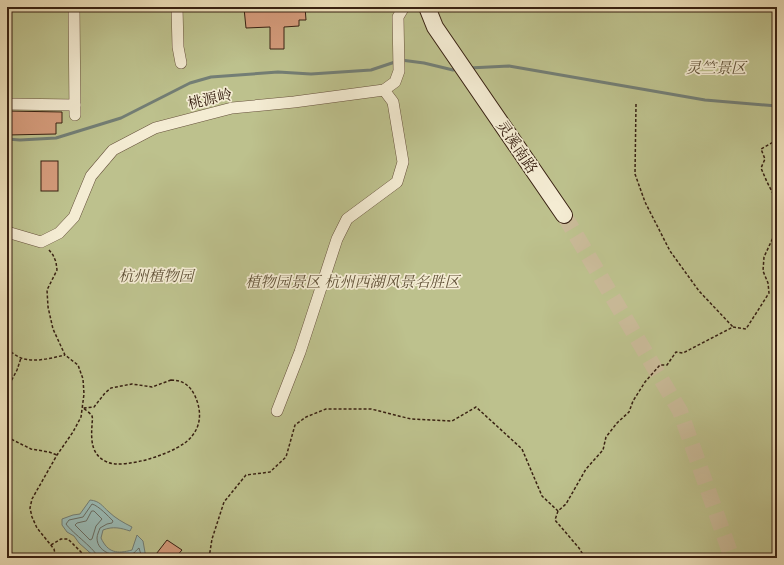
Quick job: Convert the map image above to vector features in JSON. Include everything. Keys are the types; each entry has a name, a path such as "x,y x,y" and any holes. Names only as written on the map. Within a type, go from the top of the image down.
{"main road":[{"name":"灵溪南路","path":"427,7 435,27 564,215"}],"street":[{"path":"7,104 75,110 74,7"},
{"path":"177,7 178,47 181,64"},
{"path":"277,411 300,352 337,239 347,219 398,182 403,162 393,102 384,90 395,82 399,68 398,17 404,7"},
{"name":"桃源岭","path":"42,242 59,233 74,217 91,176 113,150 155,128 232,108 294,102 384,90"},
{"path":"7,232 42,242"}],"path":[{"path":"636,104 635,174 645,202 674,256 699,291 733,327"},
{"path":"777,140 761,150 765,159 762,168 767,182 777,201"},
{"path":"585,558 579,548 555,520 558,511 566,504 586,469 603,450 606,437 617,423 629,412 633,401 645,382 660,365 667,365 676,352 683,353 733,327 746,329 769,293 768,283 763,271 764,257 777,229"},
{"path":"42,242 53,255 56,262 57,270 47,290 48,307 53,329 65,355 78,365 83,379 84,394 81,418 57,455 32,499 30,508 32,518 37,528 54,549 56,558"},
{"path":"7,349 21,358 31,360 65,355"},
{"path":"7,389 17,370 21,358"},
{"path":"171,380 177,380 190,386 200,414 199,421 193,435 182,446 159,456 142,461 117,464 107,462 93,450 91,414 83,408 94,407 111,388 132,384 152,387 171,380"},
{"path":"209,558 212,540 224,502 246,475 270,472 286,457 295,425 306,416 326,409 371,409 411,419 452,421 476,407 522,449 542,496 558,511"},
{"path":"7,437 31,450 49,452 57,455"},
{"path":"51,546 60,539 68,539 87,558"}],"green space":[{"name":"植物园景区","path":"7,7 777,7 777,558 7,558"}],"water":[{"path":"90,500 99,503 114,516 132,527 130,531 117,528 103,530 101,538 107,547 117,552 132,550 137,535 143,541 146,558 96,558 79,543 74,536 67,532 62,525 62,519 80,514"}],"building":[{"path":"305,7 306,20 299,20 299,26 284,27 284,49 270,49 270,27 246,28 244,8"},
{"path":"7,111 62,112 62,123 56,123 56,134 7,135"},
{"path":"41,161 58,161 58,191 41,191"},
{"path":"167,540 182,550 175,558 153,558"}],"waterway":[{"path":"7,139 20,140 56,138 121,118 190,83 211,77 278,72 311,74 371,70 401,60 424,63 453,70 458,69"},
{"path":"469,68 509,66 705,100 777,106"}],"tunnel":[{"path":"564,215 680,411 732,558"}],"park label":[{"name":"灵竺景区","path":"716,68"},
{"name":"杭州植物园","path":"156,276"},
{"name":"杭州西湖风景名胜区","path":"392,282"}]}
